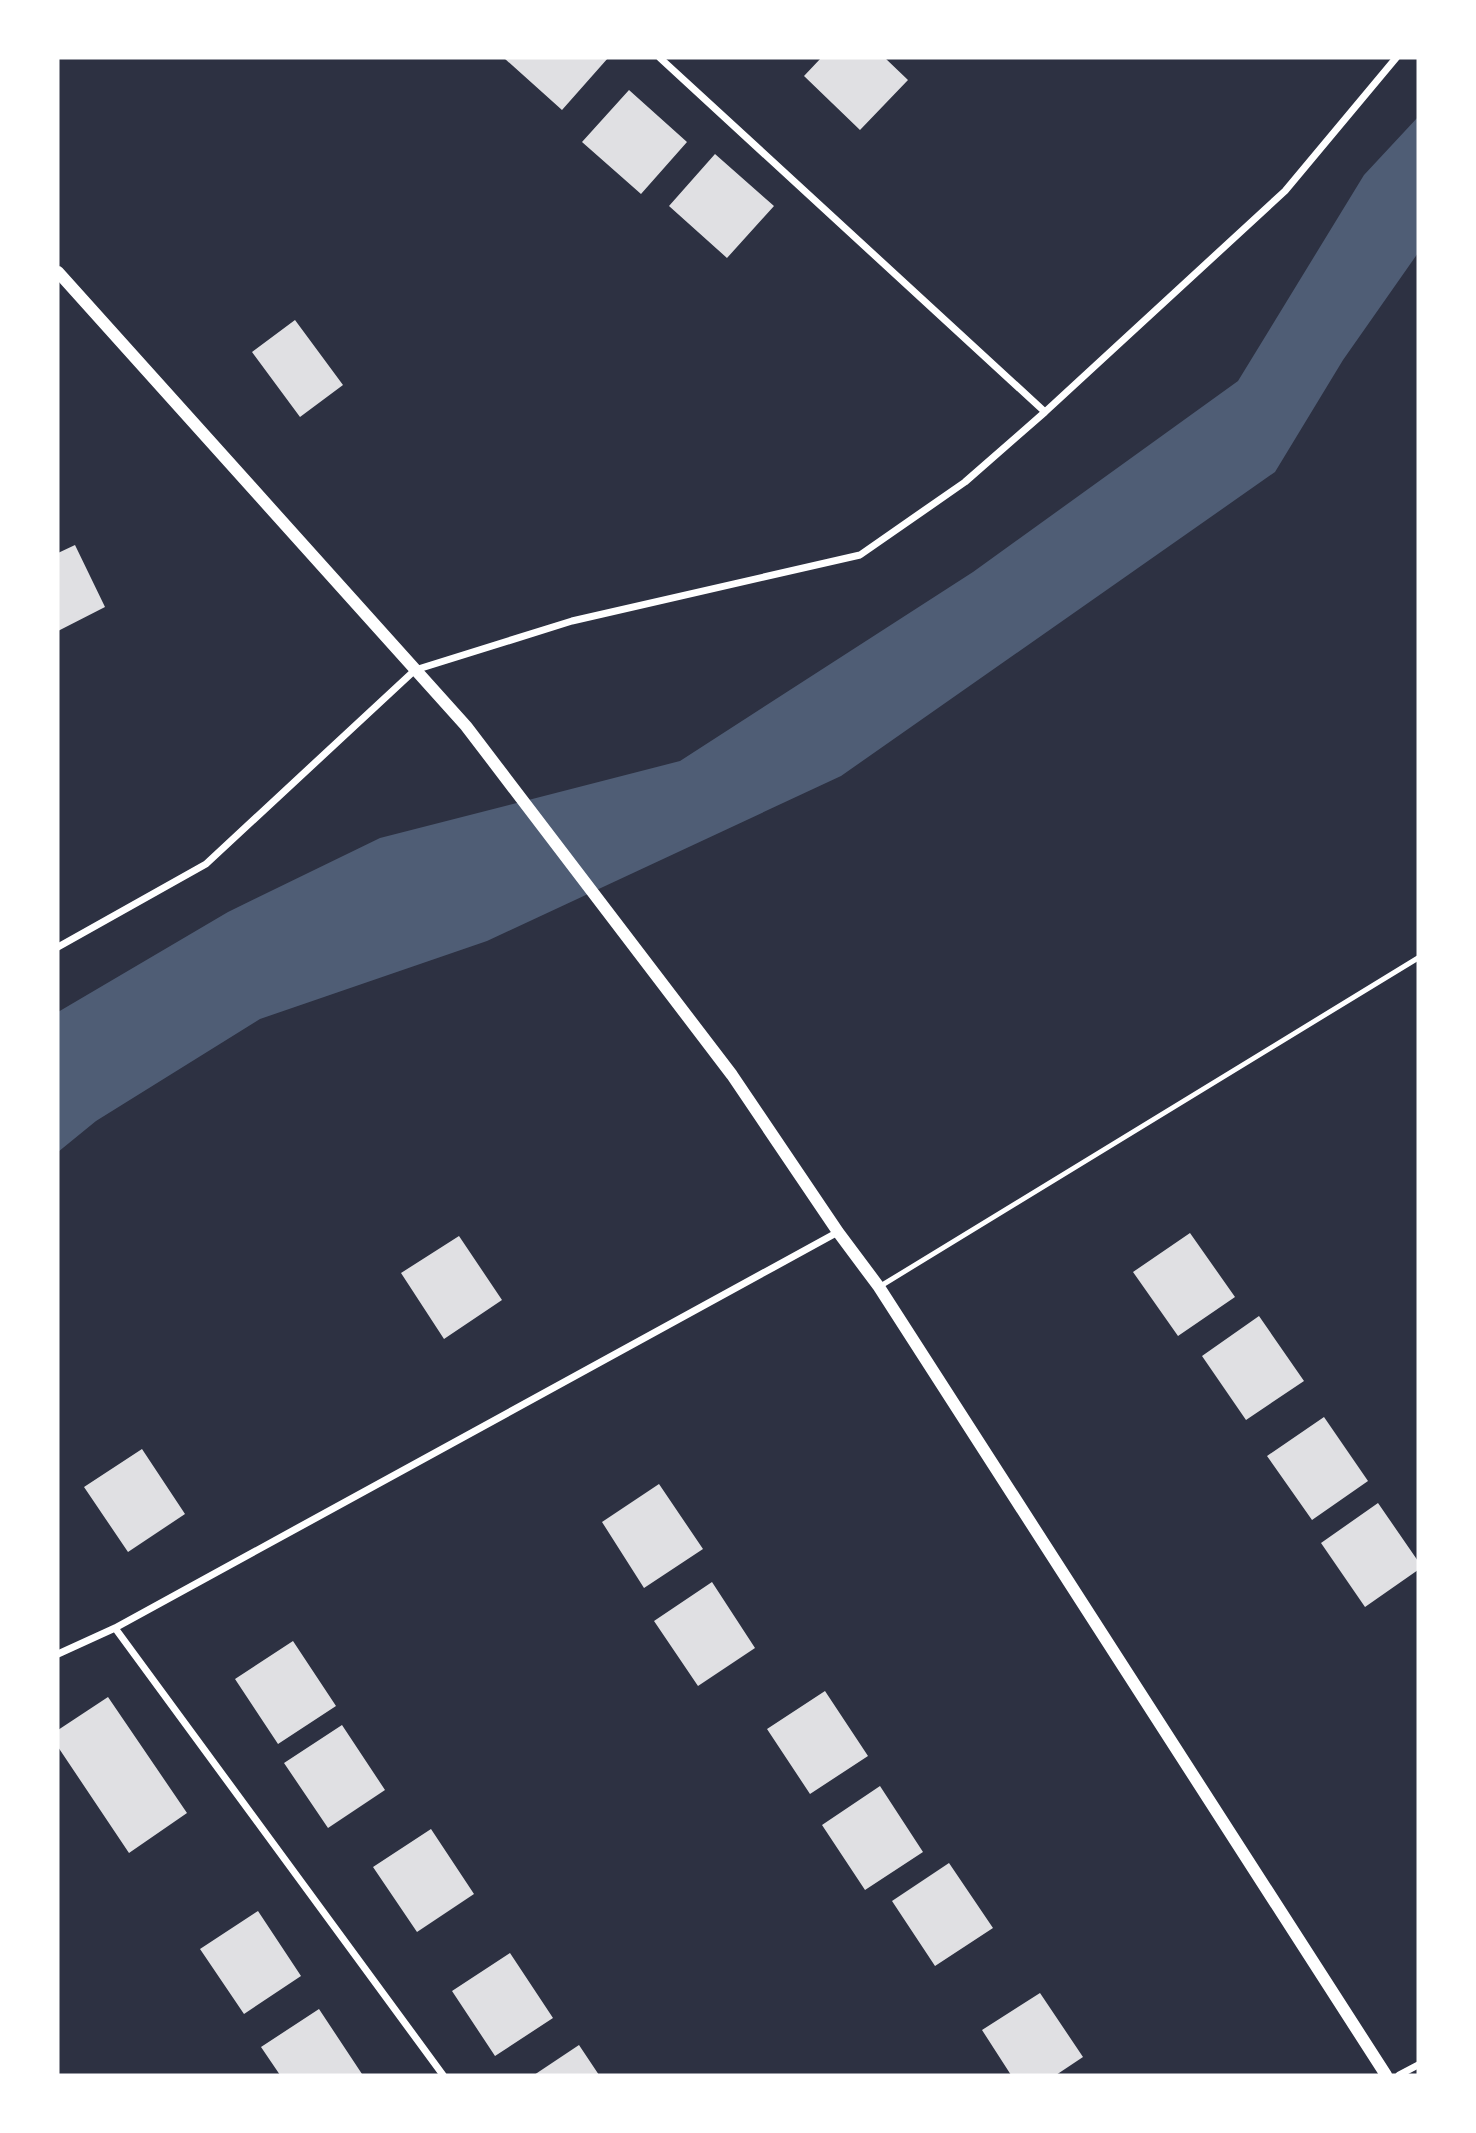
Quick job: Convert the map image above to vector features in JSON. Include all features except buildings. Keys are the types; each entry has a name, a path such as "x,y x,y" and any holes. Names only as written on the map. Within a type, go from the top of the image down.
{"street":[{"path":"660,58 1045,412"},
{"path":"58,947 206,864 415,670 572,621 860,555 965,482 1285,191 1396,58"},
{"path":"58,272 466,726 732,1074 838,1232 879,1287 1387,2075"},
{"path":"58,1654 115,1628 838,1232"},
{"path":"115,1628 443,2075"},
{"path":"1399,2075 1418,2065"}],"lane":[{"path":"879,1287 1418,958"}],"water":[{"path":"1418,117 1418,253 1343,360 1275,472 841,776 487,941 260,1019 96,1121 58,1152 58,1012 228,912 380,838 680,761 973,572 1238,381 1364,175"}]}
